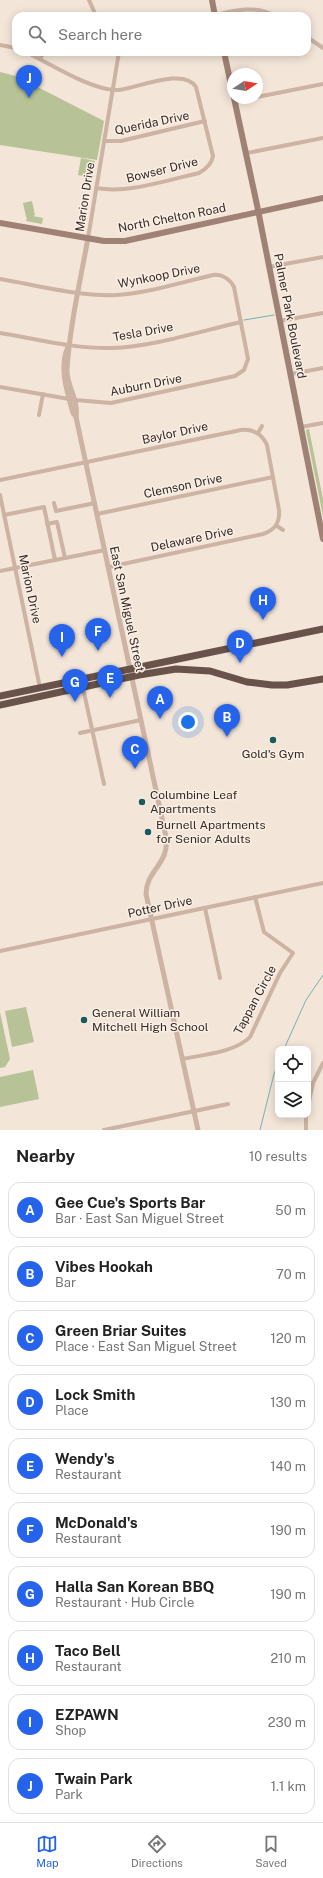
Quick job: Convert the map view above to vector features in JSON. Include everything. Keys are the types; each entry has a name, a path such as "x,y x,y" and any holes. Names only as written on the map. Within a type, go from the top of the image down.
{"highway":[{"path":"0,696 323,629"},
{"path":"0,705 171,670 190,669 210,671 247,682 264,684 287,685 323,679"}],"main road":[{"path":"212,0 214,12"},
{"path":"225,56 227,68"},
{"name":"Palmer Park Boulevard","path":"235,104 247,154 323,539"},
{"name":"North Chelton Road","path":"0,223 111,241 132,240 323,198"}],"street":[{"path":"89,0 94,12"},
{"path":"235,12 251,9 266,12"},
{"path":"311,40 323,48"},
{"path":"0,45 12,47"},
{"path":"36,56 97,86 112,90"},
{"name":"Marion Drive","path":"72,400 64,368 66,350 70,345 118,56"},
{"name":"Bowser Drive","path":"96,188 125,190 203,171 211,163 213,156 196,87 187,79 176,78 124,89 112,90"},
{"path":"263,96 323,84"},
{"name":"Querida Drive","path":"104,141 121,141 205,121"},
{"path":"247,154 323,138"},
{"path":"269,267 323,257"},
{"name":"Wynkoop Drive","path":"0,278 100,295 126,294 213,275 220,276 227,279 234,287 241,322"},
{"path":"280,321 323,313"},
{"name":"Tesla Drive","path":"0,333 70,345 104,348 128,347 241,322"},
{"name":"Auburn Drive","path":"0,387 72,400 111,403 239,374 246,367 248,359 241,322"},
{"path":"291,374 323,368"},
{"path":"39,415 43,394"},
{"name":"East San Miguel Street","path":"72,400 73,413 76,417 95,502 166,843 164,856 150,876 146,894 198,1130"},
{"path":"301,427 323,423"},
{"path":"262,426 258,433 267,445 279,510 276,526 283,530"},
{"name":"Baylor Drive","path":"0,480 241,430 249,429 258,433"},
{"name":"Clemson Drive","path":"97,514 273,477"},
{"name":"Marion Drive","path":"0,495 40,688"},
{"path":"54,503 56,511 95,502"},
{"path":"4,515 44,507 55,560"},
{"path":"47,524 57,522 65,558"},
{"name":"Delaware Drive","path":"109,567 263,534 272,530 276,526"},
{"path":"0,571 105,550"},
{"path":"83,688 104,784"},
{"path":"80,733 141,720"},
{"name":"Potter Drive","path":"0,950 323,883"},
{"name":"Tappan Circle","path":"182,1059 234,1048 247,1040 280,973 292,953 264,932 255,897"},
{"path":"205,908 220,978"},
{"path":"311,1092 313,1083 322,1070 323,1063"},
{"path":"104,1130 228,1104"},
{"path":"306,1118 306,1130"}],"green space":[{"path":"0,72 16,76 104,121 97,160 0,145"},
{"path":"81,158 95,161 92,178 78,175"},
{"path":"32,201 35,215 33,216 43,218 42,224 26,221 27,217 23,203"},
{"path":"309,429 323,499 323,516 306,431"},
{"path":"26,1007 34,1042 12,1047 5,1011"},
{"path":"0,1012 10,1059 5,1067 0,1068"},
{"path":"33,1070 39,1099 0,1107 0,1077"}],"waterway":[{"path":"244,320 274,315"},
{"path":"285,1046 306,1000 323,975"},
{"path":"260,1130 275,1072"}],"place":[{"name":"Twain Park","path":"29,98"},
{"name":"Taco Bell","path":"263,620"},
{"name":"McDonald's","path":"98,651"},
{"name":"EZPAWN","path":"62,657"},
{"name":"Lock Smith","path":"240,663"},
{"name":"Wendy's","path":"110,698"},
{"name":"Halla San Korean BBQ","path":"75,702"},
{"name":"Gee Cue's Sports Bar","path":"160,719"},
{"name":"Vibes Hookah","path":"227,737"},
{"name":"Gold's Gym","path":"273,740"},
{"name":"Green Briar Suites","path":"135,769"},
{"name":"Columbine Leaf Apartments","path":"142,802"},
{"name":"Burnell Apartments for Senior Adults","path":"148,832"},
{"name":"General William Mitchell High School","path":"84,1020"}]}
